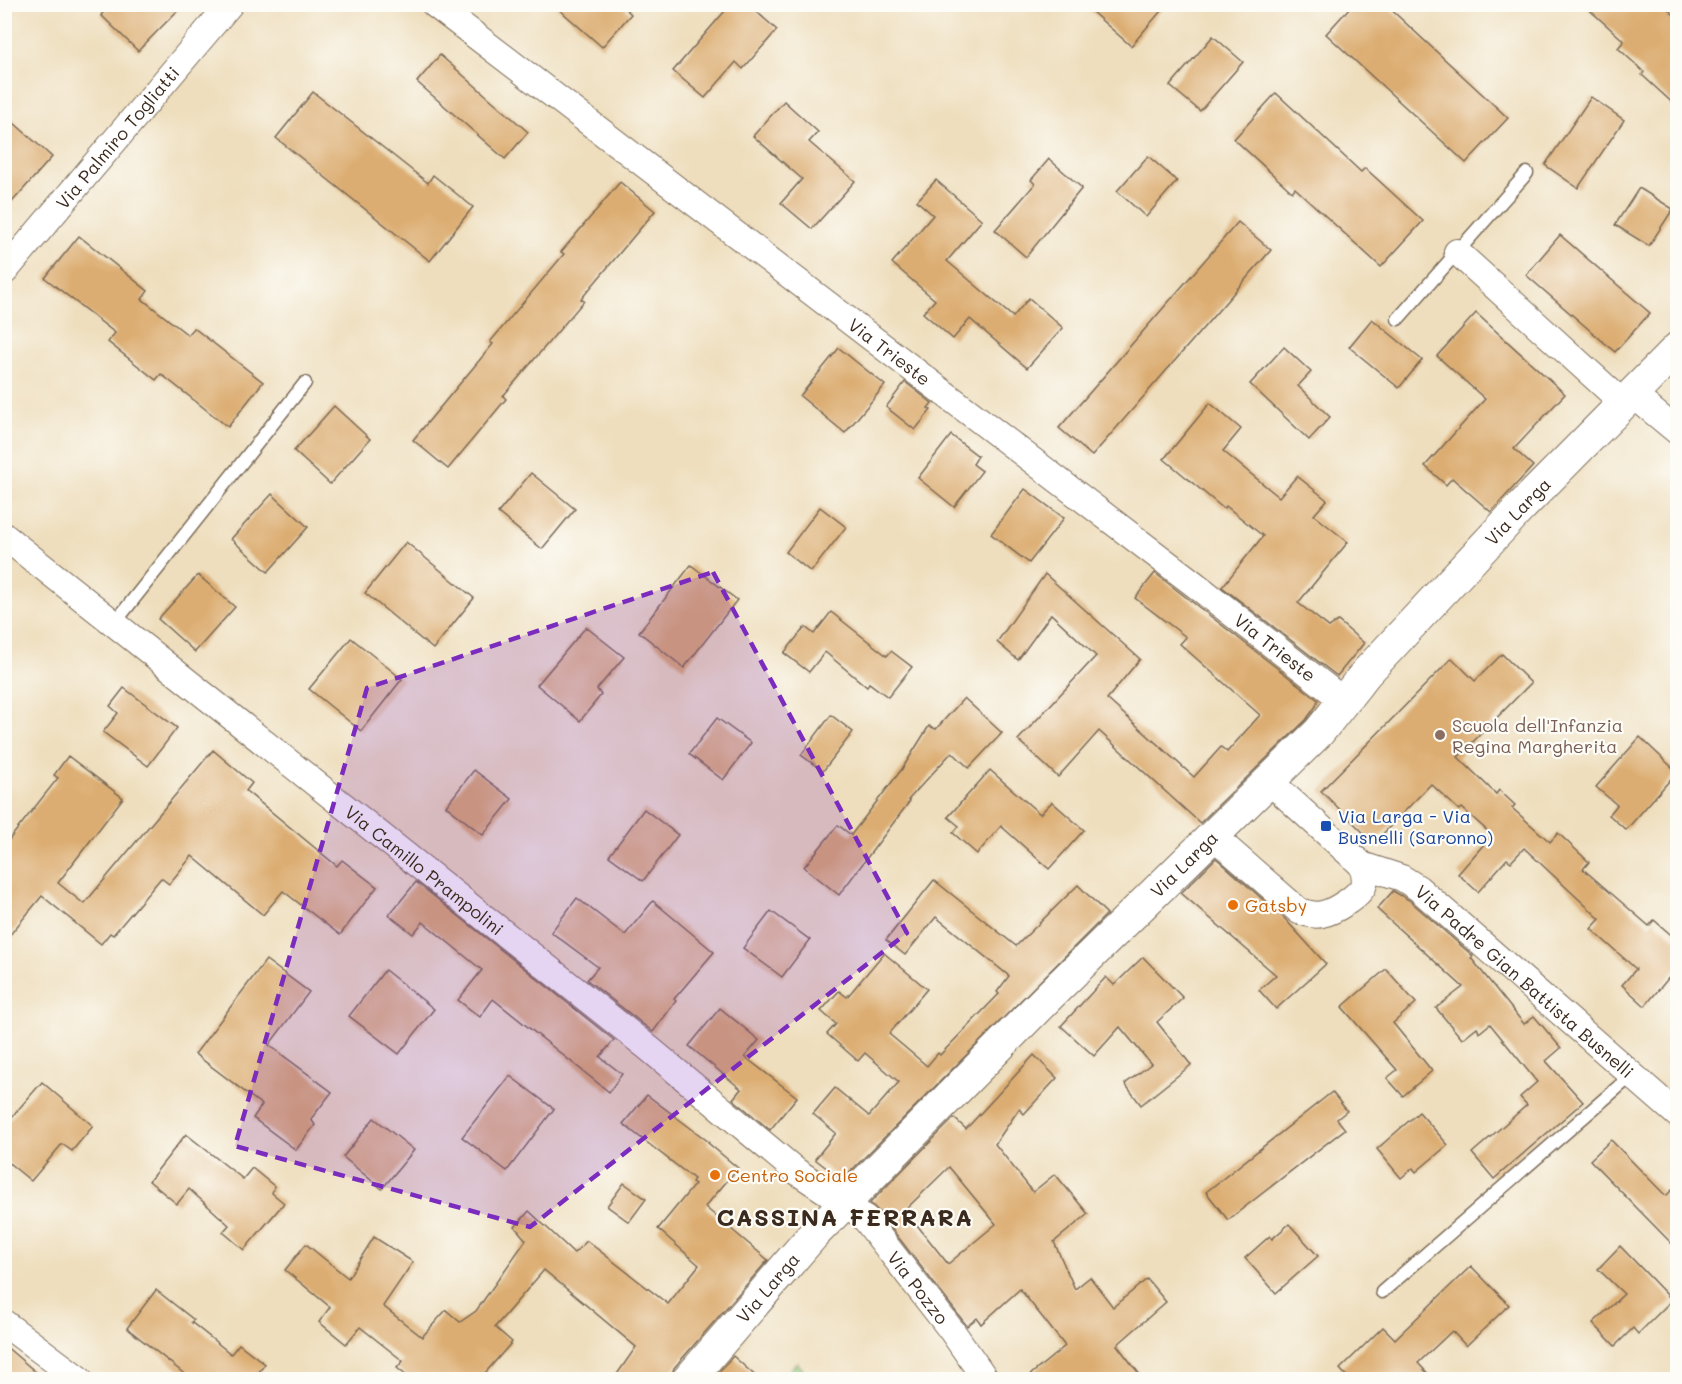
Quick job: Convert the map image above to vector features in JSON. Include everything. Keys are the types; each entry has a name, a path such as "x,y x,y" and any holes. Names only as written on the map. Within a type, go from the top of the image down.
{"street":[{"name":"Via Palmiro Togliatti","path":"4,272 230,4"},
{"name":"Via Trieste","path":"434,4 1344,701"},
{"path":"1457,252 1628,399 1677,432"},
{"name":"Via Larga","path":"688,1380 814,1234 1049,996 1319,732 1366,673 1520,507 1677,348"},
{"name":"Via Camillo Prampolini","path":"4,536 113,625 646,1046 792,1167 844,1203"},
{"name":"Via Padre Gian Battista Busnelli","path":"1269,781 1362,865 1402,878 1418,888 1677,1115"},
{"path":"1213,836 1299,911 1310,914 1323,914 1347,903 1364,885 1366,875 1362,865"},
{"name":"Via Pozzo","path":"844,1203 866,1220 952,1331 986,1380"},
{"path":"4,1323 80,1380"}],"lane":[{"path":"1398,319 1527,173"},
{"path":"113,625 305,383"},
{"path":"1382,1293 1632,1075"}],"highlighted area":[{"path":"713,572 907,933 530,1227 235,1146 367,688"}],"green space":[{"path":"797,1363 811,1379 780,1379 782,1378"}],"building":[{"path":"111,4 184,4 138,51 101,15"},
{"path":"553,4 620,4 631,14 602,47"},
{"path":"731,4 748,4 777,30 743,69 736,62 705,98 673,71"},
{"path":"1083,4 1167,4 1131,46"},
{"path":"1353,4 1385,4 1508,118 1466,163 1326,34"},
{"path":"1583,4 1663,4 1677,18 1677,107 1642,75 1644,72 1618,48 1624,41"},
{"path":"1213,36 1243,62 1200,111 1170,86"},
{"path":"440,55 528,132 505,159 417,82"},
{"path":"313,92 428,183 433,175 473,207 430,261 276,138"},
{"path":"1276,93 1361,172 1365,168 1423,221 1381,267 1295,188 1292,192 1234,139"},
{"path":"1591,97 1624,120 1578,188 1545,165"},
{"path":"784,101 818,132 809,142 855,181 812,229 781,203 802,179 753,136"},
{"path":"4,114 52,157 4,211"},
{"path":"1148,156 1177,181 1146,217 1117,191"},
{"path":"1049,159 1082,188 1026,257 995,230 1035,184 1031,180"},
{"path":"936,180 982,220 947,261 1013,317 1029,298 1063,328 1027,368 970,319 953,339 923,313 935,300 892,263 933,215 917,201"},
{"path":"620,182 655,211 581,299 584,301 503,396 506,399 448,469 413,440 493,344 490,342 564,254 561,252"},
{"path":"1639,188 1673,209 1649,246 1615,225"},
{"path":"1238,222 1271,250 1092,456 1059,428"},
{"path":"1560,235 1650,313 1615,352 1526,275"},
{"path":"79,236 148,291 142,299 188,335 194,328 263,382 228,427 161,374 156,380 108,342 115,333 45,278"},
{"path":"1476,313 1565,394 1514,449 1533,466 1491,512 1452,478 1446,485 1425,466 1485,399 1437,356"},
{"path":"1372,319 1422,360 1399,388 1349,347"},
{"path":"1284,347 1311,372 1298,386 1330,417 1309,440 1250,384"},
{"path":"839,348 885,385 845,433 800,396"},
{"path":"905,382 932,403 928,408 931,410 915,430 886,407"},
{"path":"1210,403 1241,429 1223,451 1279,497 1297,476 1327,500 1314,515 1348,542 1298,603 1329,627 1338,621 1364,643 1337,676 1222,587 1263,536 1226,506 1224,509 1164,459"},
{"path":"334,406 370,439 330,484 294,451"},
{"path":"951,435 978,456 973,464 982,471 954,507 918,478"},
{"path":"531,473 575,509 542,549 498,513"},
{"path":"1025,489 1064,518 1029,563 991,534"},
{"path":"272,494 308,527 268,572 231,539"},
{"path":"820,507 846,527 811,572 786,552"},
{"path":"406,542 474,598 433,649 365,593"},
{"path":"691,565 737,600 684,668 639,632"},
{"path":"1155,573 1318,700 1306,720 1200,823 1099,731 1058,777 1018,740 1096,656 1051,614 1018,660 997,642 1045,574 1140,659 1107,699 1194,777 1221,747 1227,752 1260,715 1180,644 1186,637 1135,598"},
{"path":"198,575 235,607 195,652 158,619"},
{"path":"831,612 887,656 891,651 912,667 888,697 869,683 867,687 825,652 809,672 784,653 805,627 814,634"},
{"path":"586,627 624,657 597,689 601,695 580,721 537,685"},
{"path":"351,638 402,679 361,731 309,689"},
{"path":"1502,654 1531,683 1458,757 1496,794 1499,790 1515,805 1512,808 1550,842 1558,833 1589,862 1583,869 1649,926 1654,920 1677,940 1677,968 1645,1006 1622,985 1636,969 1591,929 1600,919 1524,848 1511,862 1507,859 1478,892 1458,874 1492,835 1462,808 1459,810 1431,784 1374,843 1321,791 1452,658 1475,681"},
{"path":"124,688 177,728 148,766 103,732 118,713 110,706"},
{"path":"964,698 1002,733 969,768 952,752 908,800 910,801 839,895 804,867 838,825 851,835 902,769 929,726 936,729"},
{"path":"831,715 853,732 823,771 801,755"},
{"path":"717,718 751,743 723,780 689,754"},
{"path":"1640,737 1677,772 1626,830 1609,815 1617,805 1596,787"},
{"path":"213,750 252,783 246,791 337,866 342,860 377,887 340,935 283,891 263,915 192,856 169,884 161,878 113,935 110,933 101,944 42,896 4,942 4,846 58,778 54,775 68,756 123,798 58,883 84,904"},
{"path":"474,770 512,799 483,835 446,806"},
{"path":"990,770 1040,814 1052,802 1084,830 1049,869 1001,826 977,854 953,833 959,826 948,817"},
{"path":"644,809 678,835 643,881 609,856"},
{"path":"1216,858 1285,919 1326,964 1276,1009 1259,990 1276,975 1181,893"},
{"path":"934,880 1016,946 1078,885 1107,914 842,1180 815,1159 836,1133 813,1114 835,1088 869,1116 899,1082 865,1053 858,1061 827,1034 836,1024 821,1011 839,991 847,997 884,953 927,989 889,1034 927,1066 999,994 997,992 1009,976 936,917 905,955 886,940"},
{"path":"416,882 614,1040 600,1057 622,1074 609,1092 493,999 480,1017 458,1000 482,970 423,922 413,934 389,915"},
{"path":"1393,891 1409,900 1473,956 1471,958 1524,1024 1534,1016 1561,1048 1546,1061 1583,1102 1494,1179 1472,1153 1527,1105 1520,1097 1537,1082 1490,1024 1479,1033 1477,1027 1462,1039 1436,1008 1463,987 1377,909"},
{"path":"577,898 625,935 653,901 714,952 674,999 676,1001 653,1032 587,980 598,967 551,932"},
{"path":"771,911 810,940 782,977 743,948"},
{"path":"1143,957 1183,998 1157,1022 1191,1065 1141,1105 1125,1084 1151,1064 1120,1027 1094,1056 1061,1026 1106,977 1114,985"},
{"path":"266,960 309,992 269,1045 332,1092 311,1119 315,1125 296,1150 253,1118 262,1105 195,1054"},
{"path":"1386,969 1416,1003 1393,1023 1432,1071 1403,1096 1387,1078 1397,1070 1342,1007"},
{"path":"385,970 434,1009 399,1054 349,1016"},
{"path":"720,1008 759,1040 745,1057 797,1097 770,1130 733,1099 741,1089 689,1046"},
{"path":"1034,1055 1057,1078 1024,1114 1019,1109 995,1144 1033,1192 1055,1174 1088,1214 1054,1242 1075,1289 1090,1277 1113,1307 1147,1279 1166,1302 1117,1345 1144,1380 1024,1380 1065,1346 1020,1289 981,1324 977,1318 967,1326 870,1203 954,1118 966,1129","holes":["949,1167 996,1224 948,1264 905,1210"]},
{"path":"510,1076 554,1109 507,1171 462,1137"},
{"path":"42,1082 93,1126 72,1151 62,1144 31,1181 4,1159 4,1126"},
{"path":"1332,1092 1347,1111 1337,1119 1345,1129 1228,1220 1206,1192"},
{"path":"647,1095 709,1142 738,1168 705,1207 768,1260 674,1368 670,1380 613,1380 636,1347 544,1270 495,1327 512,1342 479,1380 412,1380 397,1368 403,1361 360,1327 346,1344 319,1322 330,1307 285,1270 306,1244 348,1278 374,1237 413,1262 383,1306 422,1337 446,1310 460,1322 476,1311 526,1240 515,1227 529,1211 574,1253 587,1241 668,1304 699,1265 658,1229 695,1184 692,1182 694,1179 623,1124"},
{"path":"1419,1112 1448,1145 1416,1172 1413,1168 1401,1178 1377,1149"},
{"path":"374,1118 414,1150 382,1189 343,1157"},
{"path":"186,1134 243,1179 252,1168 274,1186 272,1193 284,1203 244,1250 223,1232 229,1225 189,1189 177,1204 149,1181"},
{"path":"1611,1140 1666,1196 1677,1185 1677,1249 1590,1160"},
{"path":"624,1183 646,1199 629,1222 607,1206"},
{"path":"1289,1224 1318,1256 1276,1293 1245,1258 1270,1236 1272,1239"},
{"path":"1620,1246 1672,1300 1638,1334 1633,1328 1615,1346 1593,1323 1624,1294 1598,1269"},
{"path":"1471,1266 1509,1305 1466,1346 1452,1331 1418,1363 1434,1380 1350,1380 1340,1369 1383,1327 1395,1339"},
{"path":"156,1290 194,1320 191,1322 231,1354 239,1344 265,1364 253,1380 192,1380 127,1328"},
{"path":"4,1345 45,1380 4,1380"},
{"path":"733,1356 760,1380 712,1380"}],"place":[{"name":"Scuola dell'Infanzia Regina Margherita","path":"1440,735"},
{"name":"Via Larga - Via Busnelli (Saronno)","path":"1326,826"},
{"name":"Gatsby","path":"1233,905"},
{"name":"Centro Sociale","path":"715,1175"}],"district":[{"name":"CASSINA FERRARA","path":"845,1216"}]}
